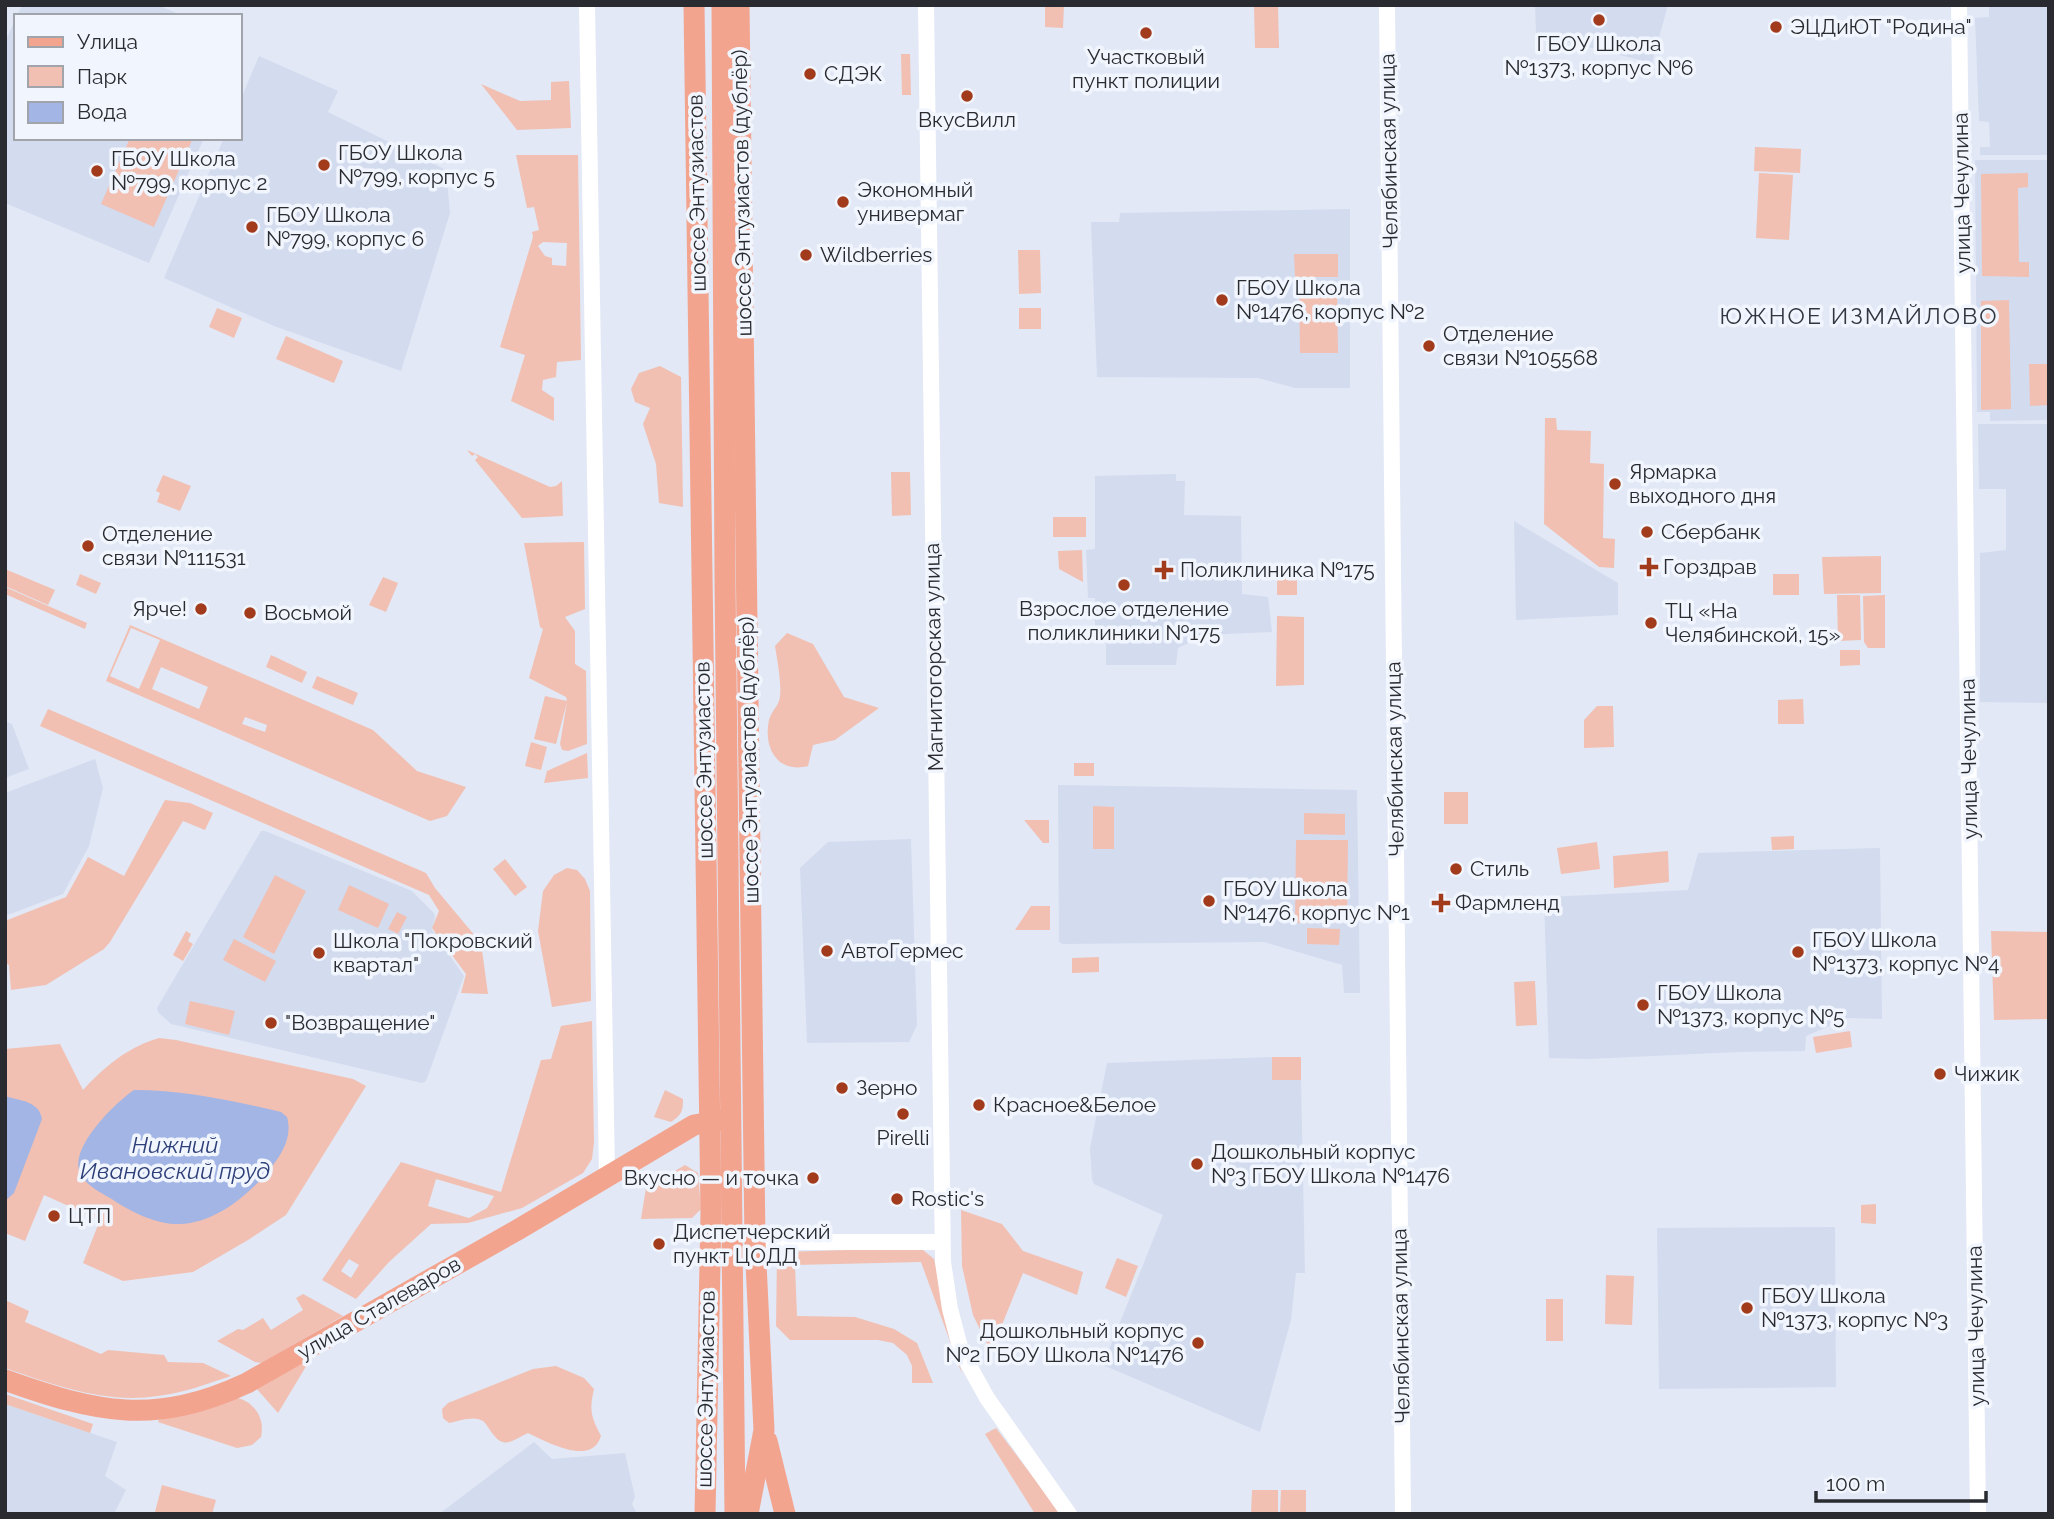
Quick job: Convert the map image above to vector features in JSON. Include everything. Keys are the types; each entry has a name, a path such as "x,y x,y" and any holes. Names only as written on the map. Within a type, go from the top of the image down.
{"main road":[{"name":"шоссе Энтузиастов","path":"694,5 711,1213 705,1514"},
{"name":"шоссе Энтузиастов","path":"722,5 735,1514"},
{"name":"шоссе Энтузиастов (дублёр)","path":"739,5 755,1242 764,1430 748,1514"},
{"name":"улица Сталеваров","path":"5,1380 74,1403 130,1412 179,1406 215,1397 247,1383 519,1229 694,1125 731,1120"},
{"path":"764,1430 785,1514"},
{"path":"688,1514 705,1464"}],"street":[{"path":"587,5 607,1175"},
{"name":"Магнитогорская улица","path":"926,5 942,1242 950,1309 961,1351 987,1398 1069,1514"},
{"name":"Челябинская улица","path":"1387,5 1403,1514"},
{"name":"улица Чечулина","path":"1959,5 1978,1514"},
{"path":"755,1242 942,1242"}],"shaded area":[{"path":"22,5 158,5 178,14 18,14"},
{"name":"ГБОУ Школа №1373, корпус №6","path":"1535,5 1668,5 1652,63 1536,34"},
{"path":"1989,5 2049,5 2049,155 1980,155 1980,147 1990,147 1989,122 1979,121 1975,18 1989,17"},
{"name":"ГБОУ Школа №799, корпус 2","path":"14,22 14,140 203,140 149,263 5,203 5,42"},
{"path":"259,56 338,91 328,112 446,170 450,213 401,371 274,326 164,278 223,140 242,140 242,96"},
{"path":"1975,160 2049,160 2049,420 1990,421 1990,412 1977,412"},
{"name":"ГБОУ Школа №1476, корпус №2","path":"1350,209 1350,388 1295,388 1258,378 1097,377 1091,222 1119,222 1120,213"},
{"path":"1978,424 2049,424 2049,703 1980,702 1980,553 2006,550 2006,489 1979,489"},
{"name":"Поликлиника №175","path":"1176,474 1176,481 1185,481 1184,515 1241,516 1242,594 1268,597 1272,632 1205,635 1178,648 1176,665 1106,665 1106,635 1095,635 1095,598 1088,598 1086,550 1095,549 1095,476"},
{"path":"1514,521 1618,583 1618,615 1516,620"},
{"path":"5,721 12,724 29,769 5,778"},
{"path":"95,759 103,788 89,846 63,894 5,916 5,793"},
{"name":"ГБОУ Школа №1476, корпус №1","path":"1058,785 1357,790 1360,993 1344,993 1342,965 1264,942 1059,942"},
{"name":"Школа \"Покровский квартал\"","path":"261,831 412,891 434,913 432,930 464,976 426,1081 422,1083 171,1024 158,1012 157,1008"},
{"path":"911,839 917,1025 909,1042 807,1043 800,868 828,842"},
{"path":"1880,848 1882,1019 1848,1018 1806,1036 1805,1051 1549,1058 1544,899 1688,890 1698,853"},
{"path":"1272,1057 1273,1080 1301,1080 1305,1273 1296,1273 1291,1320 1260,1432 1103,1365 1163,1215 1094,1184 1090,1148 1107,1063"},
{"name":"ГБОУ Школа №1373, корпус №3","path":"1835,1227 1836,1387 1659,1389 1657,1228"},
{"path":"5,1404 117,1442 105,1476 126,1490 114,1514 5,1514"},
{"path":"534,1442 552,1459 625,1453 635,1497 632,1504 637,1514 439,1514"}],"green space":[{"path":"1045,5 1064,5 1063,28 1045,27"},
{"path":"1254,5 1278,5 1279,48 1255,48"},
{"path":"901,54 910,54 911,95 902,95"},
{"path":"569,81 571,128 517,130 481,84 520,101 551,100 551,82"},
{"path":"129,140 192,140 154,227 101,204"},
{"path":"1755,147 1801,149 1800,173 1754,171"},
{"path":"516,155 578,155 581,360 557,362 556,377 543,380 542,390 554,398 554,421 511,401 525,355 500,347 533,237 532,232 539,230 534,207 527,208","holes":["543,242 567,243 566,266 552,265 552,258 545,256 538,246"]},
{"path":"1759,173 1793,175 1789,240 1756,238"},
{"path":"2028,173 2028,187 2018,188 2019,262 2029,262 2029,277 1982,276 1981,174"},
{"path":"1018,250 1040,250 1041,293 1019,294"},
{"path":"1294,254 1338,254 1338,277 1295,277"},
{"path":"1337,284 1338,353 1300,353 1299,285"},
{"path":"2009,300 2011,409 1981,410 1981,301"},
{"path":"217,308 242,318 234,338 209,327"},
{"path":"1019,308 1041,308 1041,329 1019,329"},
{"path":"286,336 343,361 334,383 276,359"},
{"path":"2029,364 2049,364 2049,405 2030,406"},
{"path":"660,366 681,377 683,507 659,503 656,464 643,424 650,408 635,402 631,389 639,373"},
{"path":"1545,418 1556,418 1557,430 1591,431 1590,463 1604,464 1603,538 1615,539 1614,568 1599,567 1544,524"},
{"path":"467,450 550,487 562,481 563,516 522,518 475,460 478,457 475,454 472,456"},
{"path":"891,472 910,472 911,515 892,516"},
{"path":"163,475 191,486 180,511 157,502 160,493 156,491"},
{"path":"1053,517 1086,517 1086,537 1053,537"},
{"path":"584,542 585,609 565,617 575,631 575,664 586,671 587,744 568,751 562,750 560,744 567,702 556,744 534,739 545,696 567,701 566,697 529,678 543,629 540,627 524,543"},
{"path":"1082,550 1083,582 1059,569 1058,551"},
{"path":"1881,556 1881,593 1824,594 1822,557"},
{"path":"1297,568 1297,595 1277,595 1277,569"},
{"path":"5,569 55,590 48,605 5,586"},
{"path":"80,574 101,583 96,594 76,585"},
{"path":"1773,574 1799,574 1799,595 1773,595"},
{"path":"383,577 398,583 386,612 369,605"},
{"path":"5,587 87,623 85,629 5,594"},
{"path":"1837,595 1860,595 1861,640 1838,641"},
{"path":"1885,595 1885,648 1868,648 1864,642 1863,596"},
{"path":"1277,616 1304,617 1304,685 1276,686"},
{"path":"130,625 373,730 417,771 466,787 447,816 430,821 106,681","holes":["131,628 160,640 139,689 110,676","161,667 208,687 199,709 152,689","245,717 267,725 265,732 242,724"]},
{"path":"787,633 813,644 844,697 879,708 835,740 813,745 808,766 788,766 780,762 768,740 769,720 780,696 775,646"},
{"path":"1840,650 1860,650 1860,665 1840,666"},
{"path":"271,655 307,672 302,683 266,667"},
{"path":"317,676 358,693 353,705 312,688"},
{"path":"1803,699 1804,724 1778,724 1778,700"},
{"path":"1597,706 1613,706 1614,747 1584,748 1584,720"},
{"path":"48,709 426,873 435,888 481,943 488,994 461,993 466,974 432,928 439,911 429,895 40,726"},
{"path":"531,742 547,747 541,770 525,766"},
{"path":"587,753 588,778 544,783 547,771"},
{"path":"1074,763 1094,763 1094,776 1074,776"},
{"path":"1444,792 1468,792 1468,824 1444,824"},
{"path":"165,800 190,803 213,813 205,830 183,821 104,949 46,985 11,990 9,965 5,963 5,921 66,897 88,857 124,876"},
{"path":"1093,806 1114,807 1114,849 1093,849"},
{"path":"1304,813 1345,814 1345,835 1304,834"},
{"path":"1024,820 1049,820 1049,843 1043,843"},
{"path":"1794,836 1794,849 1772,850 1771,837"},
{"path":"1296,840 1348,840 1347,923 1295,923"},
{"path":"1597,842 1600,869 1561,874 1557,848"},
{"path":"1668,851 1669,882 1614,888 1613,856"},
{"path":"505,859 527,887 515,896 493,869"},
{"path":"567,868 577,870 590,891 591,1001 552,1007 538,931 543,891 554,875"},
{"path":"275,875 306,891 274,954 243,937"},
{"path":"349,885 389,904 378,928 338,910"},
{"path":"1031,906 1050,906 1050,930 1015,930"},
{"path":"397,912 407,917 398,934 388,929"},
{"path":"1307,928 1340,929 1339,945 1307,944"},
{"path":"186,931 191,934 188,941 193,944 183,961 173,955"},
{"path":"1991,931 2049,932 2049,1019 1994,1020"},
{"path":"234,939 276,961 265,982 223,960"},
{"path":"1099,957 1099,972 1072,973 1072,958"},
{"path":"1535,981 1537,1025 1516,1026 1514,982"},
{"path":"190,1001 235,1011 229,1035 185,1024"},
{"path":"592,1021 594,1142 592,1159 583,1173 522,1208 468,1223 431,1224 389,1262 356,1299 322,1280 401,1162 501,1192 541,1060 551,1059 561,1026","holes":["436,1179 494,1196 487,1208 469,1218 428,1206","349,1259 359,1265 351,1278 341,1271"]},
{"path":"1850,1031 1852,1047 1816,1053 1813,1037"},
{"path":"159,1038 353,1079 366,1086 286,1215 193,1272 123,1281 83,1263 100,1220 44,1195 25,1241 5,1233 5,1049 60,1044 83,1090 117,1059 137,1046"},
{"path":"1272,1057 1301,1057 1301,1080 1272,1080"},
{"path":"665,1090 683,1099 681,1113 671,1122 654,1117"},
{"path":"685,1165 698,1173 701,1209 692,1218 641,1219 646,1188"},
{"path":"1876,1204 1876,1224 1861,1223 1861,1205"},
{"path":"961,1210 1002,1224 1023,1251 1083,1272 1077,1295 1023,1273 991,1352 973,1315 962,1266"},
{"path":"911,1248 923,1250 934,1259 962,1374 921,1262 795,1265 797,1316 855,1317 894,1329 917,1343 933,1383 912,1383 912,1366 907,1355 893,1343 878,1340 790,1340 776,1326 777,1256 783,1252"},
{"path":"1117,1258 1138,1266 1126,1297 1105,1288"},
{"path":"1606,1275 1634,1276 1632,1325 1605,1324"},
{"path":"303,1294 343,1316 262,1363 255,1362 217,1341 263,1318 271,1330 303,1310 296,1298"},
{"path":"1546,1299 1563,1299 1563,1341 1546,1341"},
{"path":"5,1300 29,1311 25,1322 101,1354 108,1350 164,1355 168,1362 203,1363 231,1376 177,1393 138,1398 80,1391 5,1368"},
{"path":"309,1359 308,1363 278,1413 256,1388"},
{"path":"556,1366 584,1378 594,1389 592,1413 601,1436 596,1445 588,1450 568,1450 528,1433 503,1442 479,1419 449,1423 443,1418 442,1409 448,1403 533,1369"},
{"path":"5,1394 93,1424 90,1433 5,1404"},
{"path":"237,1398 254,1407 260,1418 261,1437 252,1445 237,1448 158,1422 159,1420"},
{"path":"996,1428 1061,1514 1035,1514 985,1434"},
{"path":"162,1485 216,1500 212,1514 155,1512"},
{"path":"1252,1490 1278,1490 1278,1514 1251,1514"},
{"path":"1281,1490 1306,1490 1306,1514 1280,1514"}],"water":[{"name":"Нижний Ивановский пруд","path":"134,1090 190,1094 281,1112 287,1117 287,1139 282,1152 269,1170 241,1198 218,1213 205,1219 180,1224 152,1220 97,1190 84,1179 79,1170 82,1149 88,1137 106,1114"},
{"path":"5,1096 33,1105 42,1119 14,1193 5,1201"}],"place":[{"name":"ГБОУ Школа №1373, корпус №6","path":"1599,20"},
{"name":"ЭЦДиЮТ \"Родина\"","path":"1776,27"},
{"name":"Участковый пункт полиции","path":"1146,33"},
{"name":"СДЭК","path":"810,74"},
{"name":"ВкусВилл","path":"967,96"},
{"name":"ГБОУ Школа №799, корпус 5","path":"324,165"},
{"name":"ГБОУ Школа №799, корпус 2","path":"97,171"},
{"name":"Экономный универмаг","path":"843,202"},
{"name":"ГБОУ Школа №799, корпус 6","path":"252,227"},
{"name":"Wildberries","path":"806,255"},
{"name":"ГБОУ Школа №1476, корпус №2","path":"1222,300"},
{"name":"Отделение связи №105568","path":"1429,346"},
{"name":"Ярмарка выходного дня","path":"1615,484"},
{"name":"Сбербанк","path":"1647,532"},
{"name":"Отделение связи №111531","path":"88,546"},
{"name":"Горздрав","path":"1649,567"},
{"name":"Поликлиника №175","path":"1164,570"},
{"name":"Взрослое отделение поликлиники №175","path":"1124,585"},
{"name":"Ярче!","path":"201,609"},
{"name":"Восьмой","path":"250,613"},
{"name":"ТЦ «На Челябинской, 15»","path":"1651,623"},
{"name":"Стиль","path":"1456,869"},
{"name":"ГБОУ Школа №1476, корпус №1","path":"1209,901"},
{"name":"Фармленд","path":"1441,903"},
{"name":"АвтоГермес","path":"827,951"},
{"name":"ГБОУ Школа №1373, корпус №4","path":"1798,952"},
{"name":"Школа \"Покровский квартал\"","path":"319,953"},
{"name":"ГБОУ Школа №1373, корпус №5","path":"1643,1005"},
{"name":"\"Возвращение\"","path":"271,1023"},
{"name":"Чижик","path":"1940,1074"},
{"name":"Зерно","path":"842,1088"},
{"name":"Красное&Белое","path":"979,1105"},
{"name":"Pirelli","path":"903,1114"},
{"name":"Дошкольный корпус №3 ГБОУ Школа №1476","path":"1197,1164"},
{"name":"Вкусно — и точка","path":"813,1178"},
{"name":"Rostic's","path":"897,1199"},
{"name":"ЦТП","path":"54,1216"},
{"name":"Диспетчерский пункт ЦОДД","path":"659,1244"},
{"name":"ГБОУ Школа №1373, корпус №3","path":"1747,1308"},
{"name":"Дошкольный корпус №2 ГБОУ Школа №1476","path":"1198,1343"}],"district":[{"name":"ЮЖНОЕ ИЗМАЙЛОВО","path":"1859,316"}]}
